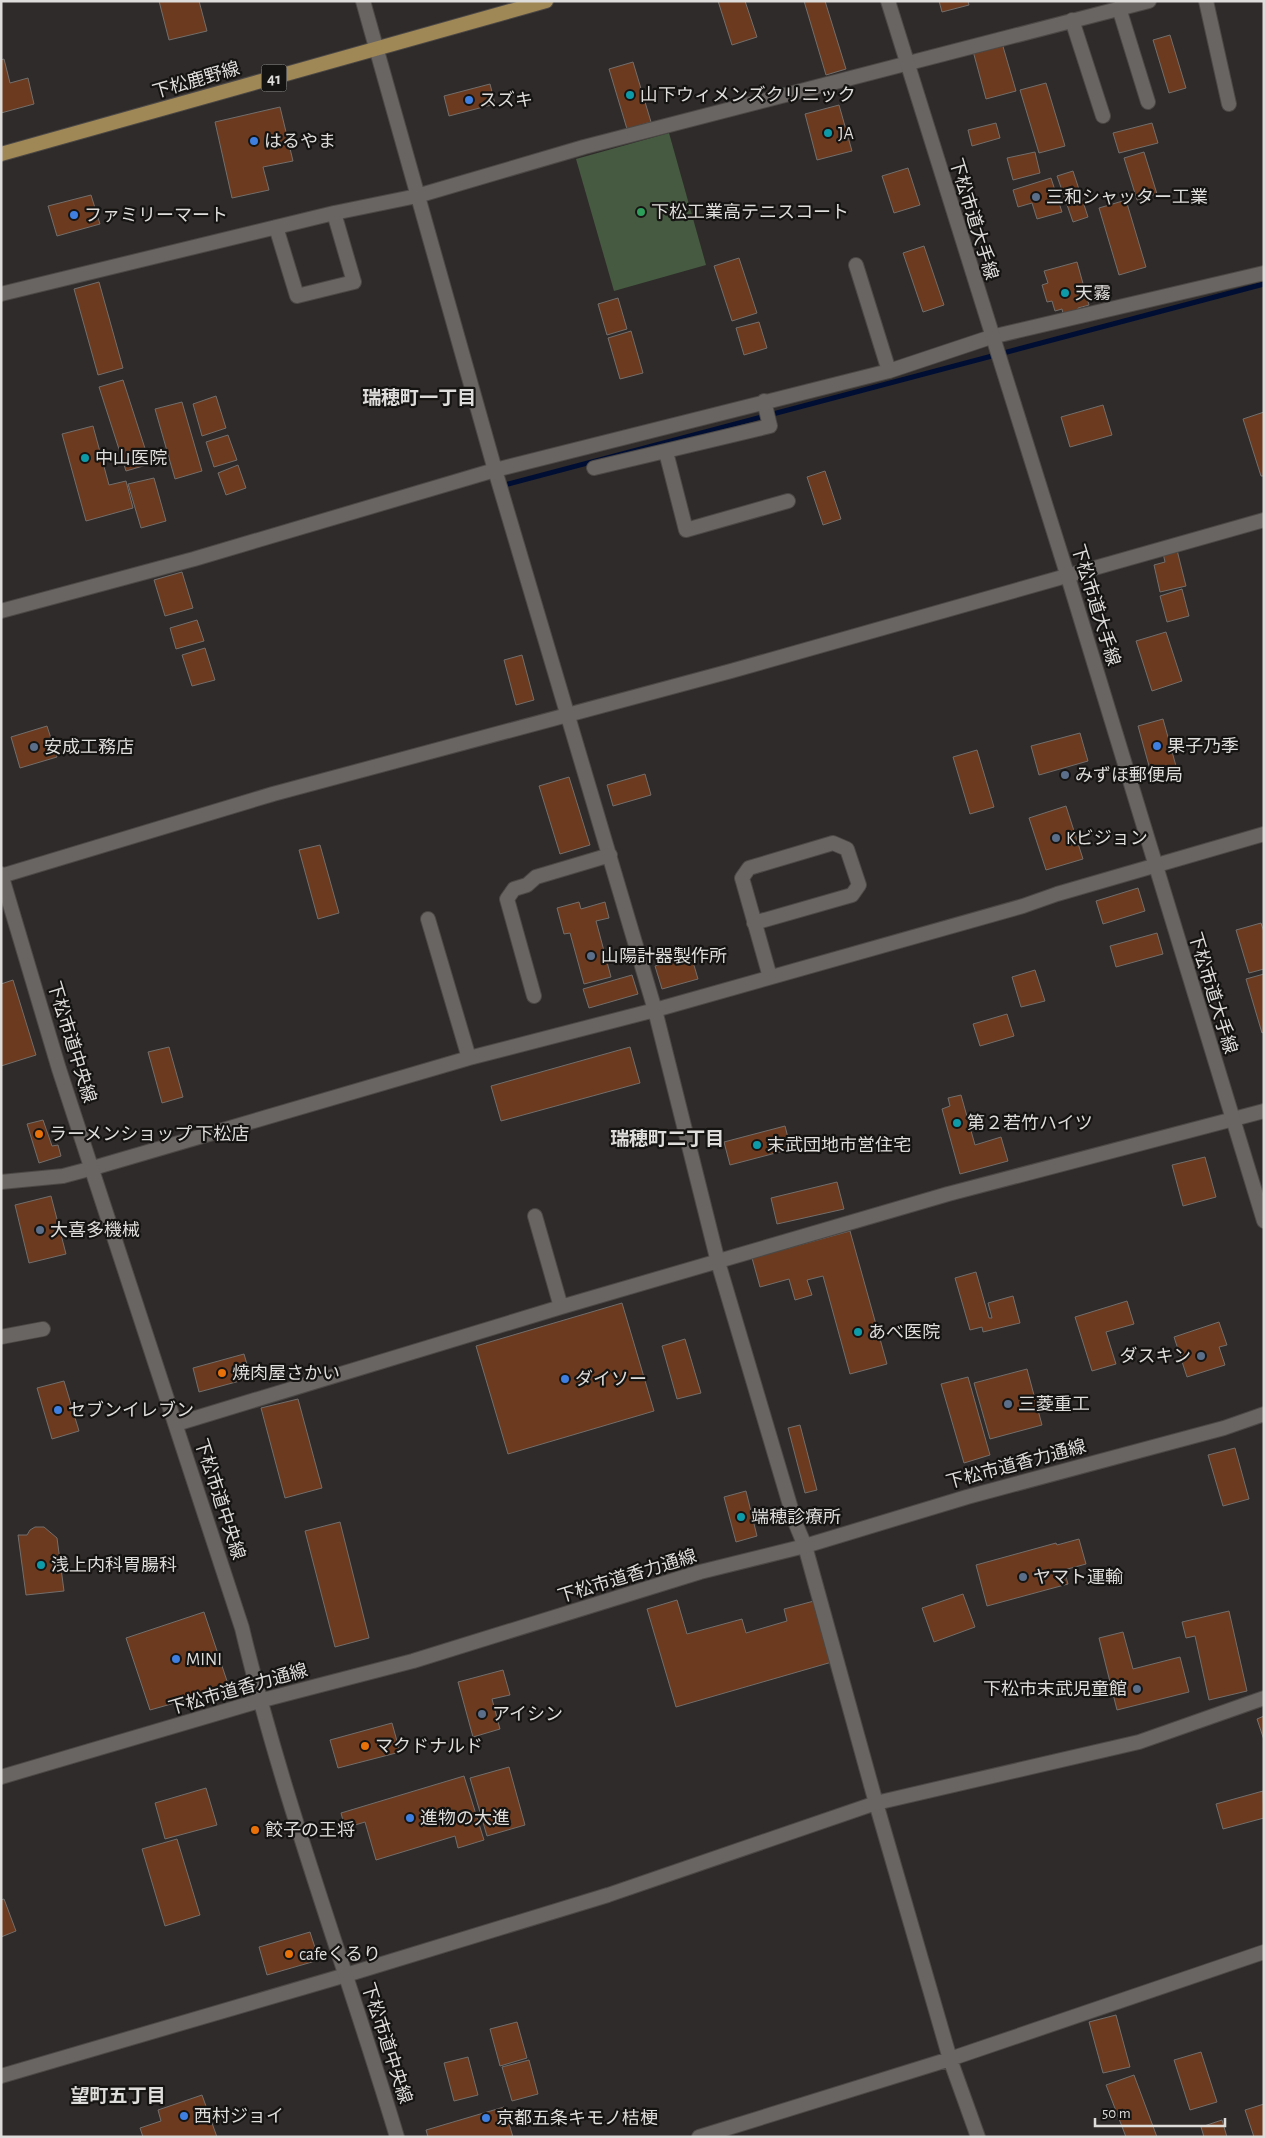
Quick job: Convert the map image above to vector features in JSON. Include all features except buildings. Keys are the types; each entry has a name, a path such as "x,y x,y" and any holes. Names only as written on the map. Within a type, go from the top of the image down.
{"main road":[{"name":"下松鹿野線","path":"1,154 546,1"}],"street":[{"path":"363,1 495,470 655,1010 718,1262 796,1522 805,1546 950,2059 978,2137"},
{"name":"下松市道大手線","path":"888,1 991,338 1068,577 1264,1221"},
{"path":"1,294 334,213 417,196 584,147 1149,1"},
{"path":"1206,1 1230,104"},
{"path":"1119,8 1148,102"},
{"path":"1072,20 1103,116"},
{"path":"276,227 298,296 354,282 334,213"},
{"path":"856,264 889,371"},
{"path":"1,611 194,559 495,470 889,371 991,338 1264,273"},
{"path":"594,468 770,426 764,401"},
{"path":"666,452 686,530 788,501"},
{"path":"1,875 273,794 448,746 568,716 1068,577 1264,520"},
{"path":"1,1182 63,1176 93,1168 469,1058 655,1010 1023,906 1057,894 1264,834"},
{"path":"754,923 852,895 859,886 847,849 833,843 749,868 742,878 754,923 770,977"},
{"path":"534,996 507,899 514,889 527,884 536,877 610,855"},
{"name":"下松市道中央線","path":"1,875 60,1069 242,1628 259,1701 309,1865 397,2137"},
{"path":"428,919 469,1058"},
{"path":"176,1424 561,1307 948,1194 1264,1111"},
{"path":"534,1216 561,1307"},
{"path":"1,1337 43,1329"},
{"name":"下松市道香力通線","path":"1,1777 259,1701 413,1661 700,1572 805,1546 967,1496 1224,1428 1264,1414"},
{"path":"1,2076 346,1975 608,1895 876,1802 1140,1742 1264,1698"},
{"path":"699,2137 950,2059 1264,1952"}],"green space":[{"name":"下松工業高テニスコート","path":"669,133 706,265 614,291 576,159"}],"waterway":[{"path":"508,484 1264,284"}],"place":[{"name":"山下ウィメンズクリニック","path":"630,95"},
{"name":"スズキ","path":"469,100"},
{"name":"JA","path":"828,133"},
{"name":"はるやま","path":"254,141"},
{"name":"三和シャッター工業","path":"1036,197"},
{"name":"下松工業高テニスコート","path":"641,212"},
{"name":"ファミリーマート","path":"74,215"},
{"name":"天霧","path":"1065,293"},
{"name":"中山医院","path":"85,458"},
{"name":"果子乃季","path":"1157,746"},
{"name":"安成工務店","path":"34,747"},
{"name":"みずほ郵便局","path":"1065,775"},
{"name":"Kビジョン","path":"1056,838"},
{"name":"山陽計器製作所","path":"591,956"},
{"name":"第２若竹ハイツ","path":"957,1123"},
{"name":"ラーメンショップ 下松店","path":"39,1134"},
{"name":"末武団地市営住宅","path":"757,1145"},
{"name":"大喜多機械","path":"40,1230"},
{"name":"あべ医院","path":"858,1332"},
{"name":"ダスキン","path":"1201,1356"},
{"name":"焼肉屋さかい","path":"222,1373"},
{"name":"ダイソー","path":"565,1379"},
{"name":"三菱重工","path":"1008,1404"},
{"name":"セブンイレブン","path":"58,1410"},
{"name":"端穂診療所","path":"741,1517"},
{"name":"浅上内科胃腸科","path":"41,1565"},
{"name":"ヤマト運輸","path":"1023,1577"},
{"name":"MINI","path":"176,1659"},
{"name":"下松市末武児童館","path":"1137,1689"},
{"name":"アイシン","path":"482,1714"},
{"name":"マクドナルド","path":"365,1746"},
{"name":"進物の大進","path":"410,1818"},
{"name":"餃子の王将","path":"255,1830"},
{"name":"cafeくるり","path":"289,1954"},
{"name":"西村ジョイ","path":"184,2116"},
{"name":"京都五条キモノ桔梗","path":"486,2118"}],"district":[{"name":"瑞穂町一丁目","path":"419,397"},
{"name":"瑞穂町二丁目","path":"667,1138"},
{"name":"望町五丁目","path":"118,2095"}]}
